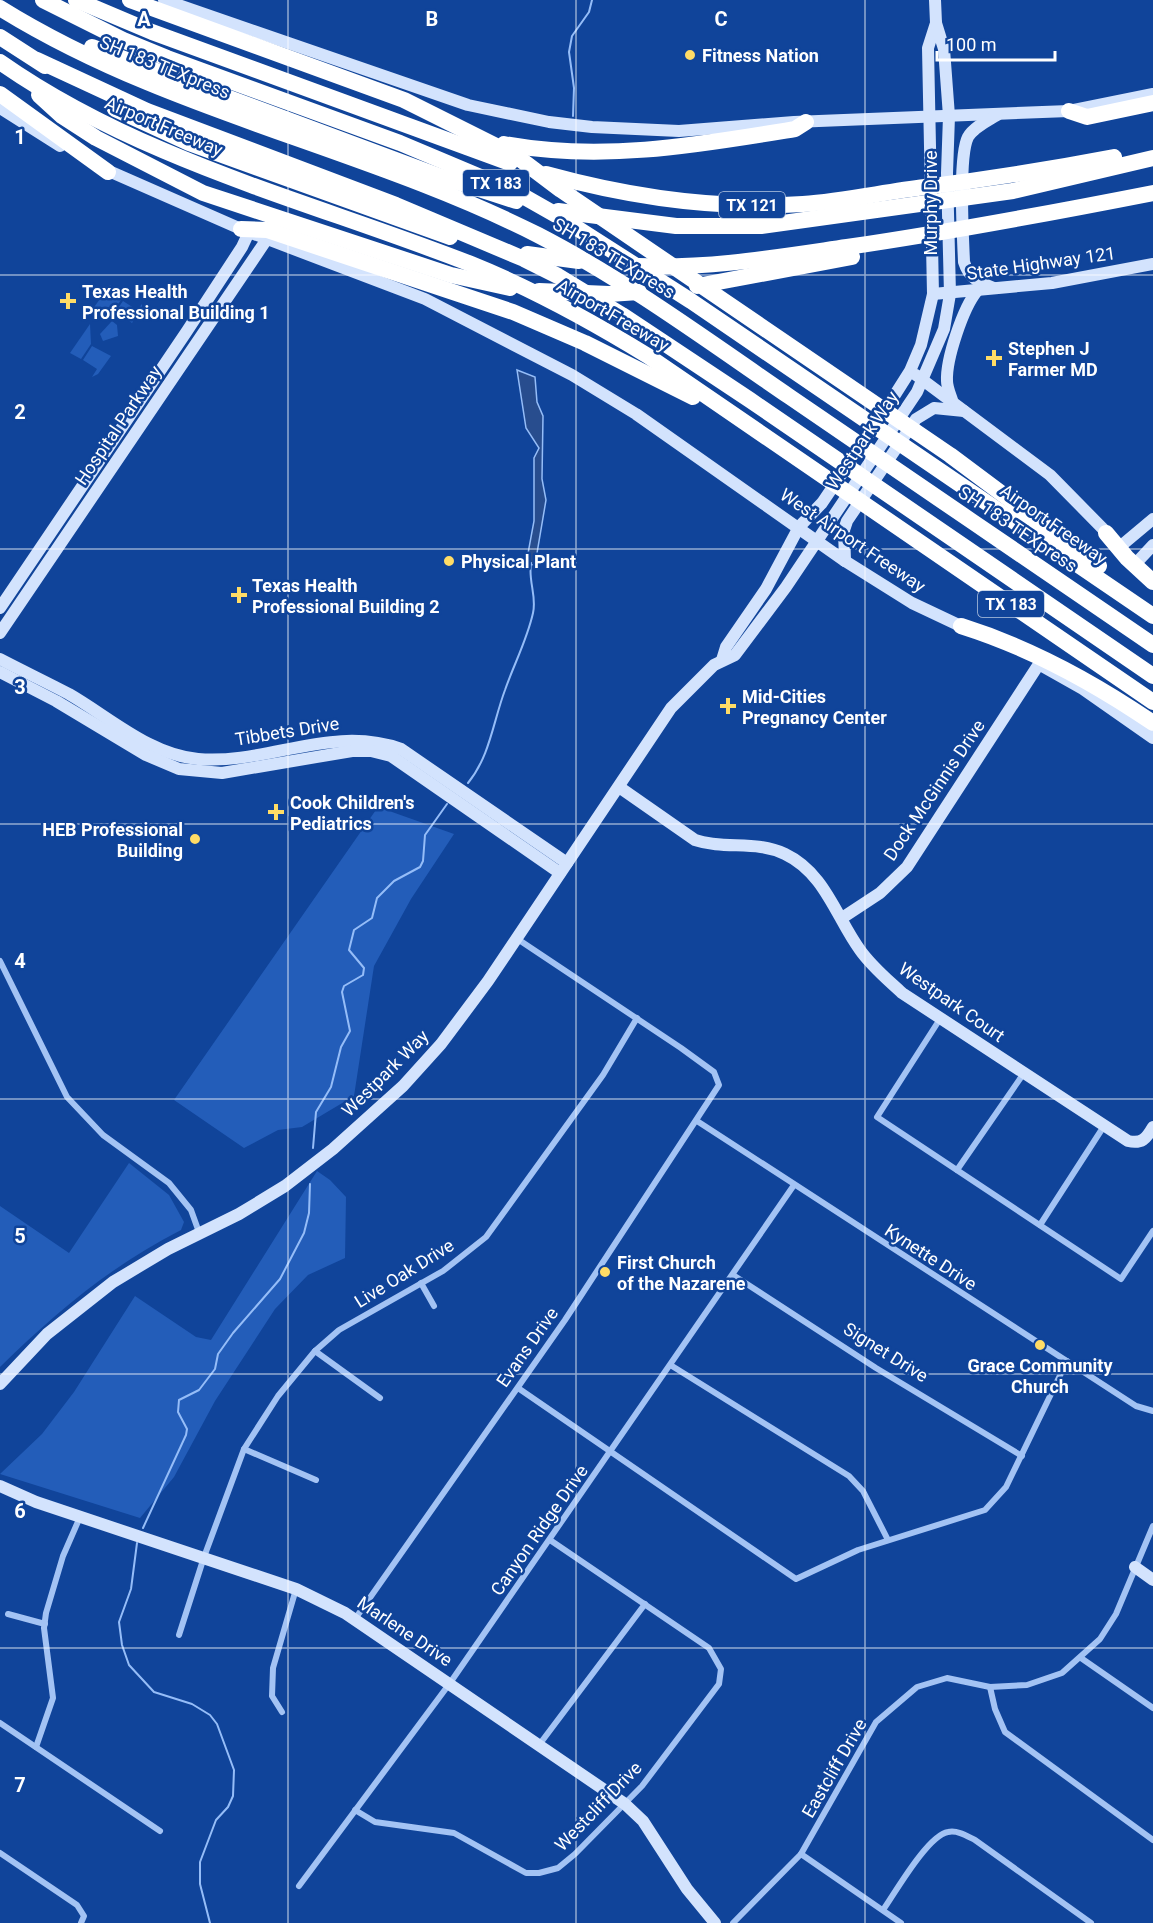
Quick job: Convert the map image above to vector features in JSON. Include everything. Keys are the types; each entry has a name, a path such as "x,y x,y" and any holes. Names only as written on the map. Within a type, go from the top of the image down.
{"highway":[{"name":"Airport Freeway","path":"43,0 113,35 167,58 400,143 514,191 602,243 691,301 1153,616"},
{"name":"TX 121","path":"76,0 152,32 527,169 581,184 676,201 718,204 802,204 1010,177 1153,150"},
{"path":"130,0 404,100 516,156 561,190 1004,493 1109,573 1136,605"},
{"path":"0,6 122,60 436,175 525,204 560,212 633,223 716,228 803,221 1013,191 1153,158"},
{"name":"SH 183 TEXpress","path":"0,6 68,47 157,88 461,200 573,254 658,307 1153,645"},
{"path":"0,38 37,60 81,91 172,135 424,229 487,247 553,258 644,266 695,265 808,253 1038,215 1153,193"},
{"path":"37,60 147,111 425,217 558,276 622,315 740,393 1153,676"},
{"name":"Airport Freeway","path":"0,62 24,79 104,123 187,160 472,264 538,294 604,329 1153,702"},
{"path":"24,79 62,116 164,176 248,210 405,261 486,284 540,291 609,294 664,291 1022,226 1038,215"},
{"path":"299,85 319,87 458,135 520,147 591,153 662,150 795,129 806,122"},
{"path":"0,94 108,172"},
{"path":"1069,111 1087,117 1153,104"},
{"path":"245,230 267,230 347,258 458,292 585,343 685,394 717,404"},
{"path":"1107,533 1127,558 1153,582"},
{"path":"961,626 1037,654 1112,696 1153,723"}],"main road":[{"path":"164,0 429,92 508,114 560,123 634,130 679,131 806,122 1069,111 1153,94"},
{"name":"Murphy Drive","path":"922,379 944,329 950,294 947,173 949,116 944,49 936,23 935,0"},
{"name":"Murphy Drive","path":"910,371 921,345 933,294 928,48 936,23"},
{"path":"0,108 108,172 267,239"},
{"path":"998,114 969,135 964,146 963,164 964,252 967,273 979,283 998,289"},
{"name":"Hospital Parkway","path":"0,633 63,526 242,247 245,230"},
{"name":"Hospital Parkway","path":"0,608 63,526 267,239"},
{"name":"West Airport Freeway","path":"267,239 425,299 572,375 636,414 846,561 912,603 1039,664 1083,689 1153,738"},
{"name":"State Highway 121","path":"933,294 1052,284 1153,264"},
{"path":"952,400 947,383 948,369 968,303 977,291"},
{"name":"Airport Freeway","path":"910,371 1050,475 1107,533 1153,570"},
{"name":"Westpark Way","path":"722,660 726,646 766,589 800,527 822,503 910,371"},
{"name":"Westpark Way","path":"0,1384 47,1334 113,1282 168,1249 238,1214 297,1178 403,1086 468,1010 671,708 692,684 722,660 735,655 904,411 922,379"},
{"path":"846,561 844,530 847,521 916,419 934,408 968,412"},
{"path":"1122,545 1153,519"},
{"path":"1139,560 1153,545"},
{"name":"Tibbets Drive","path":"0,659 86,713 146,755 179,769 198,772 232,771 364,739 400,748 413,763 563,868"},
{"name":"Dock McGinnis Drive","path":"842,918 880,893 907,867 1039,664"},
{"name":"Tibbets Drive","path":"0,672 144,740 186,757 212,760 334,748"},
{"path":"179,769 186,757"},
{"path":"230,757 232,771"},
{"name":"Westpark Court","path":"619,787 695,840 709,844 761,845 787,854 821,882 859,949 875,969 902,993 1128,1141 1138,1143 1143,1141 1153,1128"},
{"name":"Marlene Drive","path":"0,1486 28,1499 296,1589 328,1603 355,1619 625,1803 643,1821 687,1889 715,1923"},
{"path":"1135,1568 1153,1580"}],"street":[{"path":"516,938 637,1018"},
{"path":"0,961 67,1097 104,1135 169,1183 191,1210 200,1234"},
{"name":"Evans Drive","path":"355,1619 518,1388 718,1088 714,1072 637,1018"},
{"name":"Live Oak Drive","path":"179,1635 204,1557 244,1449 278,1396 315,1350 339,1330 443,1271 486,1237 603,1074 637,1018"},
{"path":"940,1018 877,1117 1121,1279 1153,1231"},
{"path":"957,1170 1024,1073"},
{"name":"Kynette Drive","path":"697,1121 1136,1406 1153,1411"},
{"path":"1041,1225 1104,1126"},
{"name":"Canyon Ridge Drive","path":"299,1886 450,1683 672,1366 794,1185"},
{"name":"Signet Drive","path":"734,1275 876,1368 1022,1456"},
{"path":"421,1283 434,1306"},
{"path":"315,1350 380,1398"},
{"path":"518,1388 791,1578 803,1577 858,1550 985,1510 1006,1487 1067,1361"},
{"path":"672,1366 849,1476 863,1491 888,1540"},
{"path":"244,1449 316,1480"},
{"path":"36,1747 53,1698 45,1624 63,1556 80,1516"},
{"name":"Eastcliff Drive","path":"733,1923 801,1854 876,1722 917,1687 947,1678 990,1687 1027,1685 1062,1672 1081,1658 1100,1639 1116,1614 1153,1526"},
{"path":"539,1745 645,1604 550,1540"},
{"path":"282,1712 272,1696 273,1668 296,1589"},
{"name":"Westcliff Drive","path":"356,1810 375,1822 454,1833 526,1873 539,1873 558,1868 575,1854 642,1786 719,1684 722,1676 709,1648 645,1604"},
{"path":"8,1614 45,1624"},
{"path":"1081,1658 1153,1708"},
{"path":"990,1687 994,1709 1005,1732 1153,1840"},
{"path":"0,1723 160,1831"},
{"path":"883,1910 931,1842 948,1832 959,1833 975,1840 1091,1923"},
{"path":"0,1853 82,1910 84,1916 81,1923"},
{"path":"801,1854 901,1923"}],"shaded area":[{"path":"110,285 114,288 111,293 121,300 114,310 106,311 103,307 99,309 102,314 95,317 92,310"},
{"path":"123,301 137,310 142,304 132,323 116,311"},
{"path":"112,321 117,325 118,336 103,341 100,334"},
{"path":"90,324 91,344 81,359 70,353"},
{"path":"92,346 111,356 98,374 92,377 97,369 83,360"},
{"path":"517,370 535,377 537,402 543,416 542,479 546,500 535,565 526,564 534,521 534,458 539,448 526,428"},
{"path":"378,807 454,834 411,899 374,966 354,1096 302,1127 278,1130 244,1148 174,1100"},
{"path":"129,1163 169,1195 184,1222 181,1230 131,1259 85,1291 0,1367 0,1206 69,1253"},
{"path":"317,1171 330,1180 346,1197 345,1258 308,1275 275,1309 215,1401 174,1477 140,1518 0,1474 42,1434 74,1392 135,1296 196,1337 211,1340"}],"waterway":[{"path":"573,116 574,88 569,52 572,36 589,12 592,0"},
{"path":"468,783 486,750 530,623 534,607 531,563"},
{"path":"313,1148 316,1112 331,1087 341,1047 350,1031 342,992 344,986 363,975 364,968 349,950 354,930 372,918 377,898 394,881 420,867 423,861 425,835 447,804"},
{"path":"143,1528 186,1435 187,1429 178,1412 179,1400 199,1390 215,1369 218,1354 233,1333 280,1279 304,1233 309,1213 310,1184"},
{"path":"137,1543 131,1589 119,1622 122,1645 129,1665 154,1692 192,1704 210,1715 217,1724 234,1770 233,1796 228,1807 216,1820 200,1862 200,1884 210,1923"}],"place":[{"name":"Fitness Nation","path":"690,55"},
{"name":"Texas Health Professional Building 1","path":"68,301"},
{"name":"Stephen J Farmer MD","path":"994,358"},
{"name":"Physical Plant","path":"449,561"},
{"name":"Texas Health Professional Building 2","path":"239,595"},
{"name":"Mid-Cities Pregnancy Center","path":"728,706"},
{"name":"Cook Children's Pediatrics","path":"276,812"},
{"name":"HEB Professional Building","path":"195,839"},
{"name":"First Church of the Nazarene","path":"605,1272"},
{"name":"Grace Community Church","path":"1040,1345"}]}
